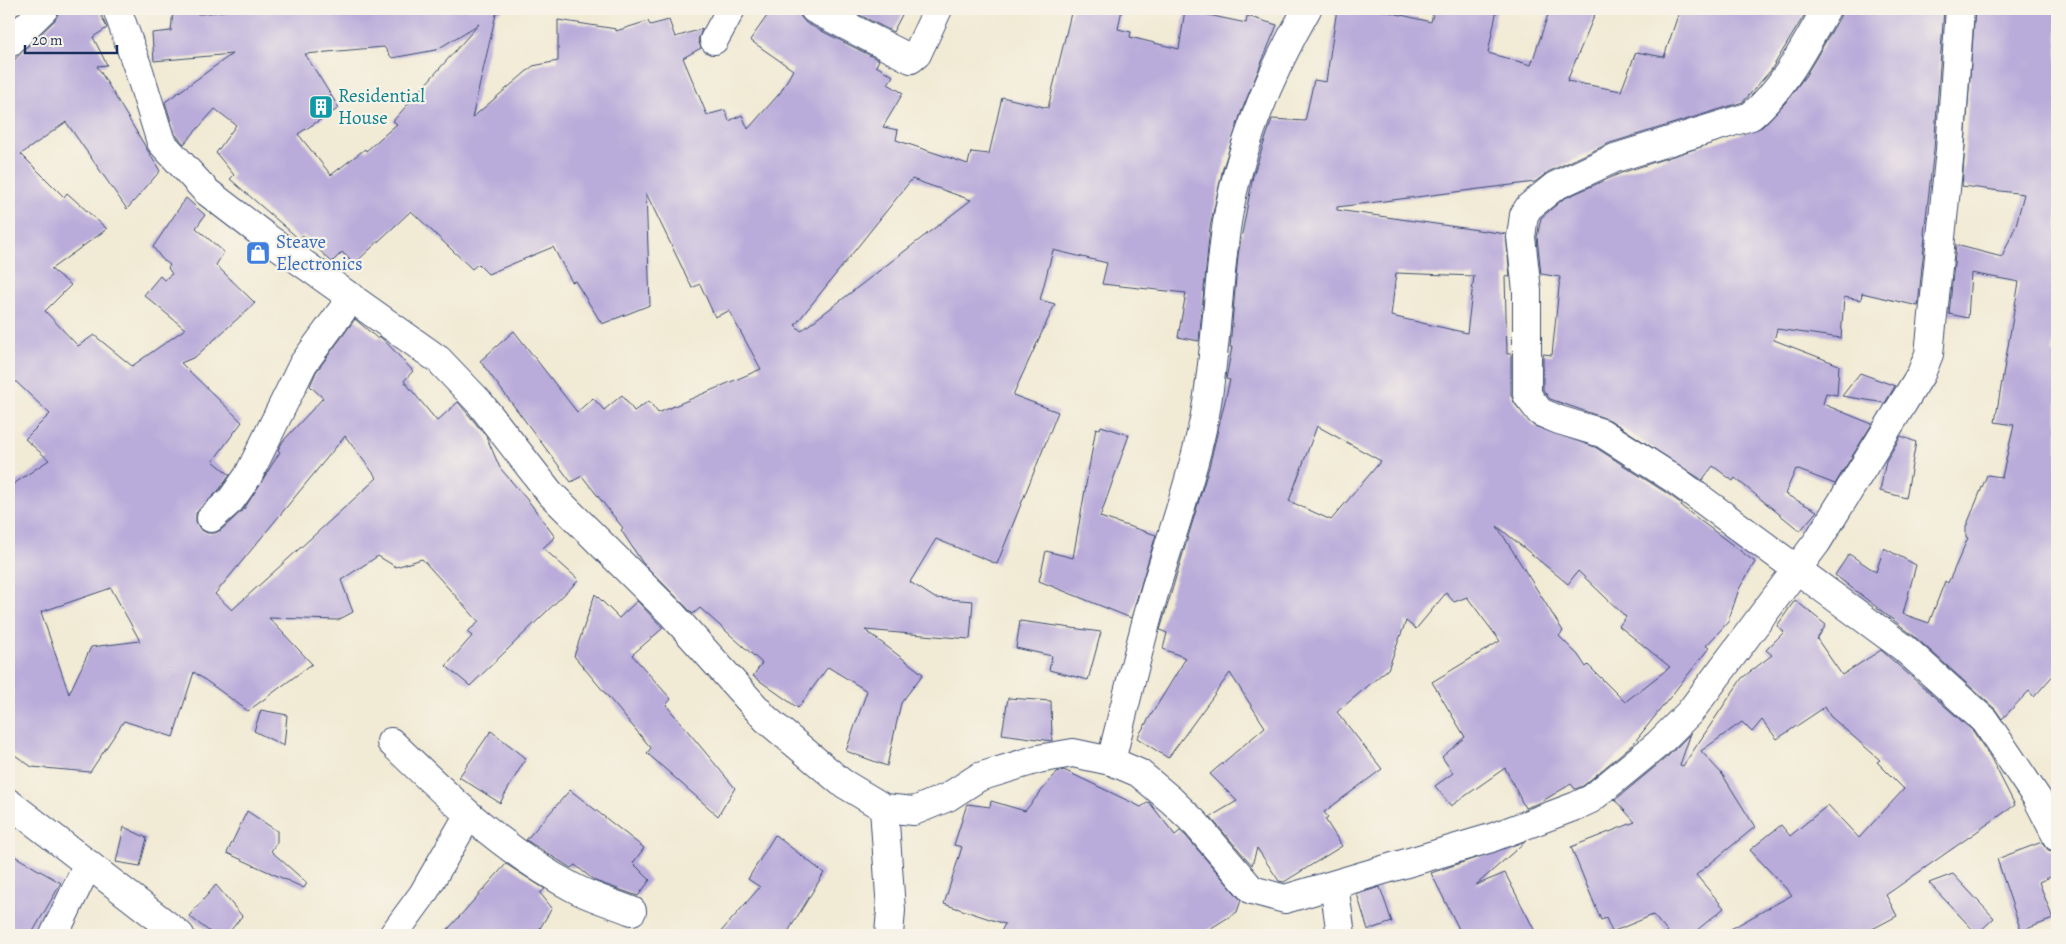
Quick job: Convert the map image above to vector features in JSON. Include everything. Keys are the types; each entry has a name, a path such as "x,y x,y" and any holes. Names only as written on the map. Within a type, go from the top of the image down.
{"street":[{"path":"9,43 44,9"},
{"path":"117,9 161,142 206,191 439,360 479,402 550,493 671,613 766,719 841,782 884,808 914,811 948,797 979,777 1038,759 1073,753 1111,761 1139,773 1171,800 1196,824 1252,890 1285,900 1491,838 1591,799 1658,744 1690,712 1817,542 1921,374 1929,354 1950,150 1960,9"},
{"path":"714,40 732,9"},
{"path":"814,9 911,59 917,54 938,9"},
{"path":"1111,761 1149,610 1203,421 1214,358 1226,229 1234,184 1262,99 1287,43 1307,9"},
{"path":"1826,9 1793,66 1760,108 1751,116 1615,158 1555,186 1529,207 1524,215 1522,237 1527,292 1526,385 1532,404 1540,412 1558,420 1602,433 1617,442 1798,568 1904,648 1985,721 2037,798 2057,837"},
{"path":"211,518 232,500 248,476 303,364 352,297"},
{"path":"391,742 468,816 519,854 573,887 632,911"},
{"path":"9,803 180,935"},
{"path":"884,808 891,910 889,935"},
{"path":"393,935 423,894 468,816"},
{"path":"54,935 88,864"},
{"path":"1334,885 1341,935"}],"building":[{"path":"59,9 98,9 107,28 93,37 107,65 97,66 160,171 127,209 66,122 21,154 64,197 67,193 107,229 51,269 71,285 45,311 78,346 94,335 132,366 185,329 144,295 160,276 164,280 172,274 168,268 170,265 162,259 153,247 186,198 205,215 196,228 224,252 216,265 255,303 195,357 181,363 242,422 213,461 230,475 219,490 196,513 196,522 200,529 207,533 215,533 221,530 244,509 280,452 278,450 283,441 323,398 310,386 316,372 355,319 378,339 380,337 386,342 413,371 404,381 437,421 458,402 486,436 500,468 530,503 555,537 543,548 579,580 470,686 446,666 472,636 467,632 479,622 422,559 396,567 378,556 341,580 353,612 338,620 269,618 312,664 248,711 194,672 173,737 124,721 90,772 32,767 9,751 9,487 49,460 25,439 50,414 9,375 9,65 55,20","holes":["345,436 377,478 232,610 215,594","111,588 140,641 91,647 69,694 41,612"]},
{"path":"238,9 504,9 496,14 472,118 533,66 558,61 558,20 616,29 616,31 648,21 650,25 669,20 675,37 702,29 698,40 701,48 683,58 707,115 725,110 729,121 742,115 748,129 780,93 793,70 750,40 772,9 799,9 801,17 806,23 879,60 876,66 893,76 888,84 903,93 883,127 898,130 896,140 968,164 971,152 989,154 1002,97 1048,108 1072,9 1122,9 1118,29 1131,32 1130,37 1179,49 1185,10 1246,23 1247,16 1277,25 1242,110 1223,168 1210,227 1199,341 1178,337 1186,293 1102,284 1107,263 1053,250 1040,300 1055,304 1013,395 1058,412 997,564 936,539 910,582 935,598 973,601 970,639 865,630 923,674 901,703 887,766 846,751 867,691 828,667 798,708 753,676 762,663 700,608 693,614 642,562 621,530 623,528 582,476 571,482 480,361 514,331 577,412 593,398 604,410 622,395 634,411 649,401 658,413 761,369 729,311 715,317 700,284 692,288 646,193 650,305 602,324 575,281 572,282 553,247 488,274 478,264 472,269 411,211 354,264 342,252 332,262 303,235 299,239 230,179 234,175 216,153 236,125 215,109 184,144 175,134 165,102 232,54 154,61 152,33 171,31 173,11 201,14","holes":["479,24 393,121 397,124 366,151 365,149 331,175 298,134 339,108 305,54 384,47 392,58 436,50","912,179 971,200 801,331 795,325"]},
{"path":"848,9 905,9 893,32"},
{"path":"1337,9 1376,9 1431,22 1434,9 1497,9 1488,53 1531,65 1550,9 1571,9 1595,14 1567,81 1621,91 1636,52 1664,57 1680,9 1808,9 1771,70 1743,102 1610,143 1548,172 1535,182 1337,207 1337,210 1506,234 1510,277 1505,276 1507,354 1511,354 1511,395 1515,404 1534,426 1595,447 1665,492 1755,562 1739,589 1728,622 1706,646 1709,648 1633,744 1583,786 1575,789 1571,784 1539,803 1525,808 1505,768 1451,806 1435,786 1453,773 1442,757 1465,737 1432,682 1500,641 1467,597 1454,602 1446,593 1416,629 1406,621 1388,669 1337,712 1382,769 1324,812 1328,817 1325,819 1342,846 1284,882 1279,881 1257,848 1252,865 1210,817 1237,801 1210,774 1265,727 1230,673 1168,758 1137,738 1186,658 1163,649 1167,633 1160,630 1209,467 1230,380 1226,379 1232,347 1230,347 1238,255 1253,176 1272,119 1305,121 1314,80 1326,82","holes":["1396,273 1474,276 1467,333 1391,316","1317,426 1381,461 1331,520 1289,501","1497,526 1568,584 1578,571 1626,617 1619,626 1670,667 1625,702 1588,665 1586,667 1578,655 1559,636 1563,631"]},
{"path":"1842,9 1944,9 1934,149 1918,306 1862,293 1861,300 1844,297 1841,338 1777,329 1774,340 1839,365 1837,395 1826,393 1823,404 1872,424 1835,484 1796,469 1785,494 1817,511 1800,531 1735,478 1733,481 1713,466 1702,480 1610,420 1550,399 1543,390 1543,354 1552,355 1560,277 1541,274 1537,237 1541,218 1563,199 1621,173 1762,127 1785,103 1806,75 1840,17"},
{"path":"1975,9 2057,9 2057,321 2052,353 2057,354 2057,671 2034,697 2029,691 2002,719 1995,709 1914,636 1835,575 1849,554 1876,572 1884,548 1916,565 1903,614 1929,623 1945,581 1948,583 1968,538 1966,537 1966,527 1987,475 2002,477 2014,425 1995,422 2019,282 1971,273 1968,318 1949,314 1956,245 2002,257 2016,225 2024,194 1962,186"},
{"path":"1860,373 1895,386 1885,403 1842,396"},
{"path":"1101,426 1129,435 1100,517 1156,535 1131,618 1039,581 1046,551 1073,558 1096,428 1100,429"},
{"path":"1901,436 1916,442 1906,498 1880,491 1886,461"},
{"path":"595,594 619,618 637,601 663,628 632,655 671,699 666,705 735,788 718,816 647,753 651,748 574,656"},
{"path":"1795,600 1826,625 1817,639 1842,675 1881,650 1973,731 1991,758 2015,805 1886,895 1897,916 1861,935 1720,935 1792,895 1750,850 1781,825 1790,836 1828,805 1859,838 1904,789 1877,762 1880,760 1830,716 1825,707 1777,739 1762,720 1752,732 1742,722 1701,751 1722,774 1755,827 1696,875 1724,908 1691,935 1670,935 1653,915 1612,932 1606,918 1601,920 1571,847 1635,822 1615,800 1668,756 1691,733 1680,765 1683,766 1742,678 1772,655 1766,650 1784,632 1777,626"},
{"path":"1020,621 1101,632 1088,680 1049,670 1052,656 1016,648"},
{"path":"1008,698 1051,701 1052,741 1002,734"},
{"path":"261,710 287,715 284,746 254,731"},
{"path":"491,731 526,758 500,803 459,777"},
{"path":"1064,770 1141,807 1149,802 1175,835 1180,831 1185,835 1241,900 1237,912 1200,935 999,935 1005,924 944,904 962,847 954,845 967,804 990,807 991,801 1025,811 1057,772"},
{"path":"570,790 644,848 633,863 650,880 638,896 595,881 575,865 571,868 526,840"},
{"path":"247,811 277,831 277,842 271,851 307,883 304,888 227,853"},
{"path":"124,827 147,838 140,866 116,862"},
{"path":"775,835 824,873 786,935 718,935 760,887 748,879"},
{"path":"1526,841 1476,885 1505,873 1537,935 1462,935 1431,873"},
{"path":"2042,842 2048,850 2057,852 2057,874 2039,882 2053,919 2021,931 1997,859"},
{"path":"9,853 61,883 31,935 9,935"},
{"path":"506,864 545,889 540,893 552,908 536,935 443,935"},
{"path":"1953,874 1994,918 1977,934 1929,883"},
{"path":"216,885 242,916 227,935 214,935 189,916"},
{"path":"1380,887 1392,922 1368,930 1357,894"}],"place":[{"name":"Residential House","path":"321,107"},
{"name":"Steave Electronics","path":"258,253"}]}
